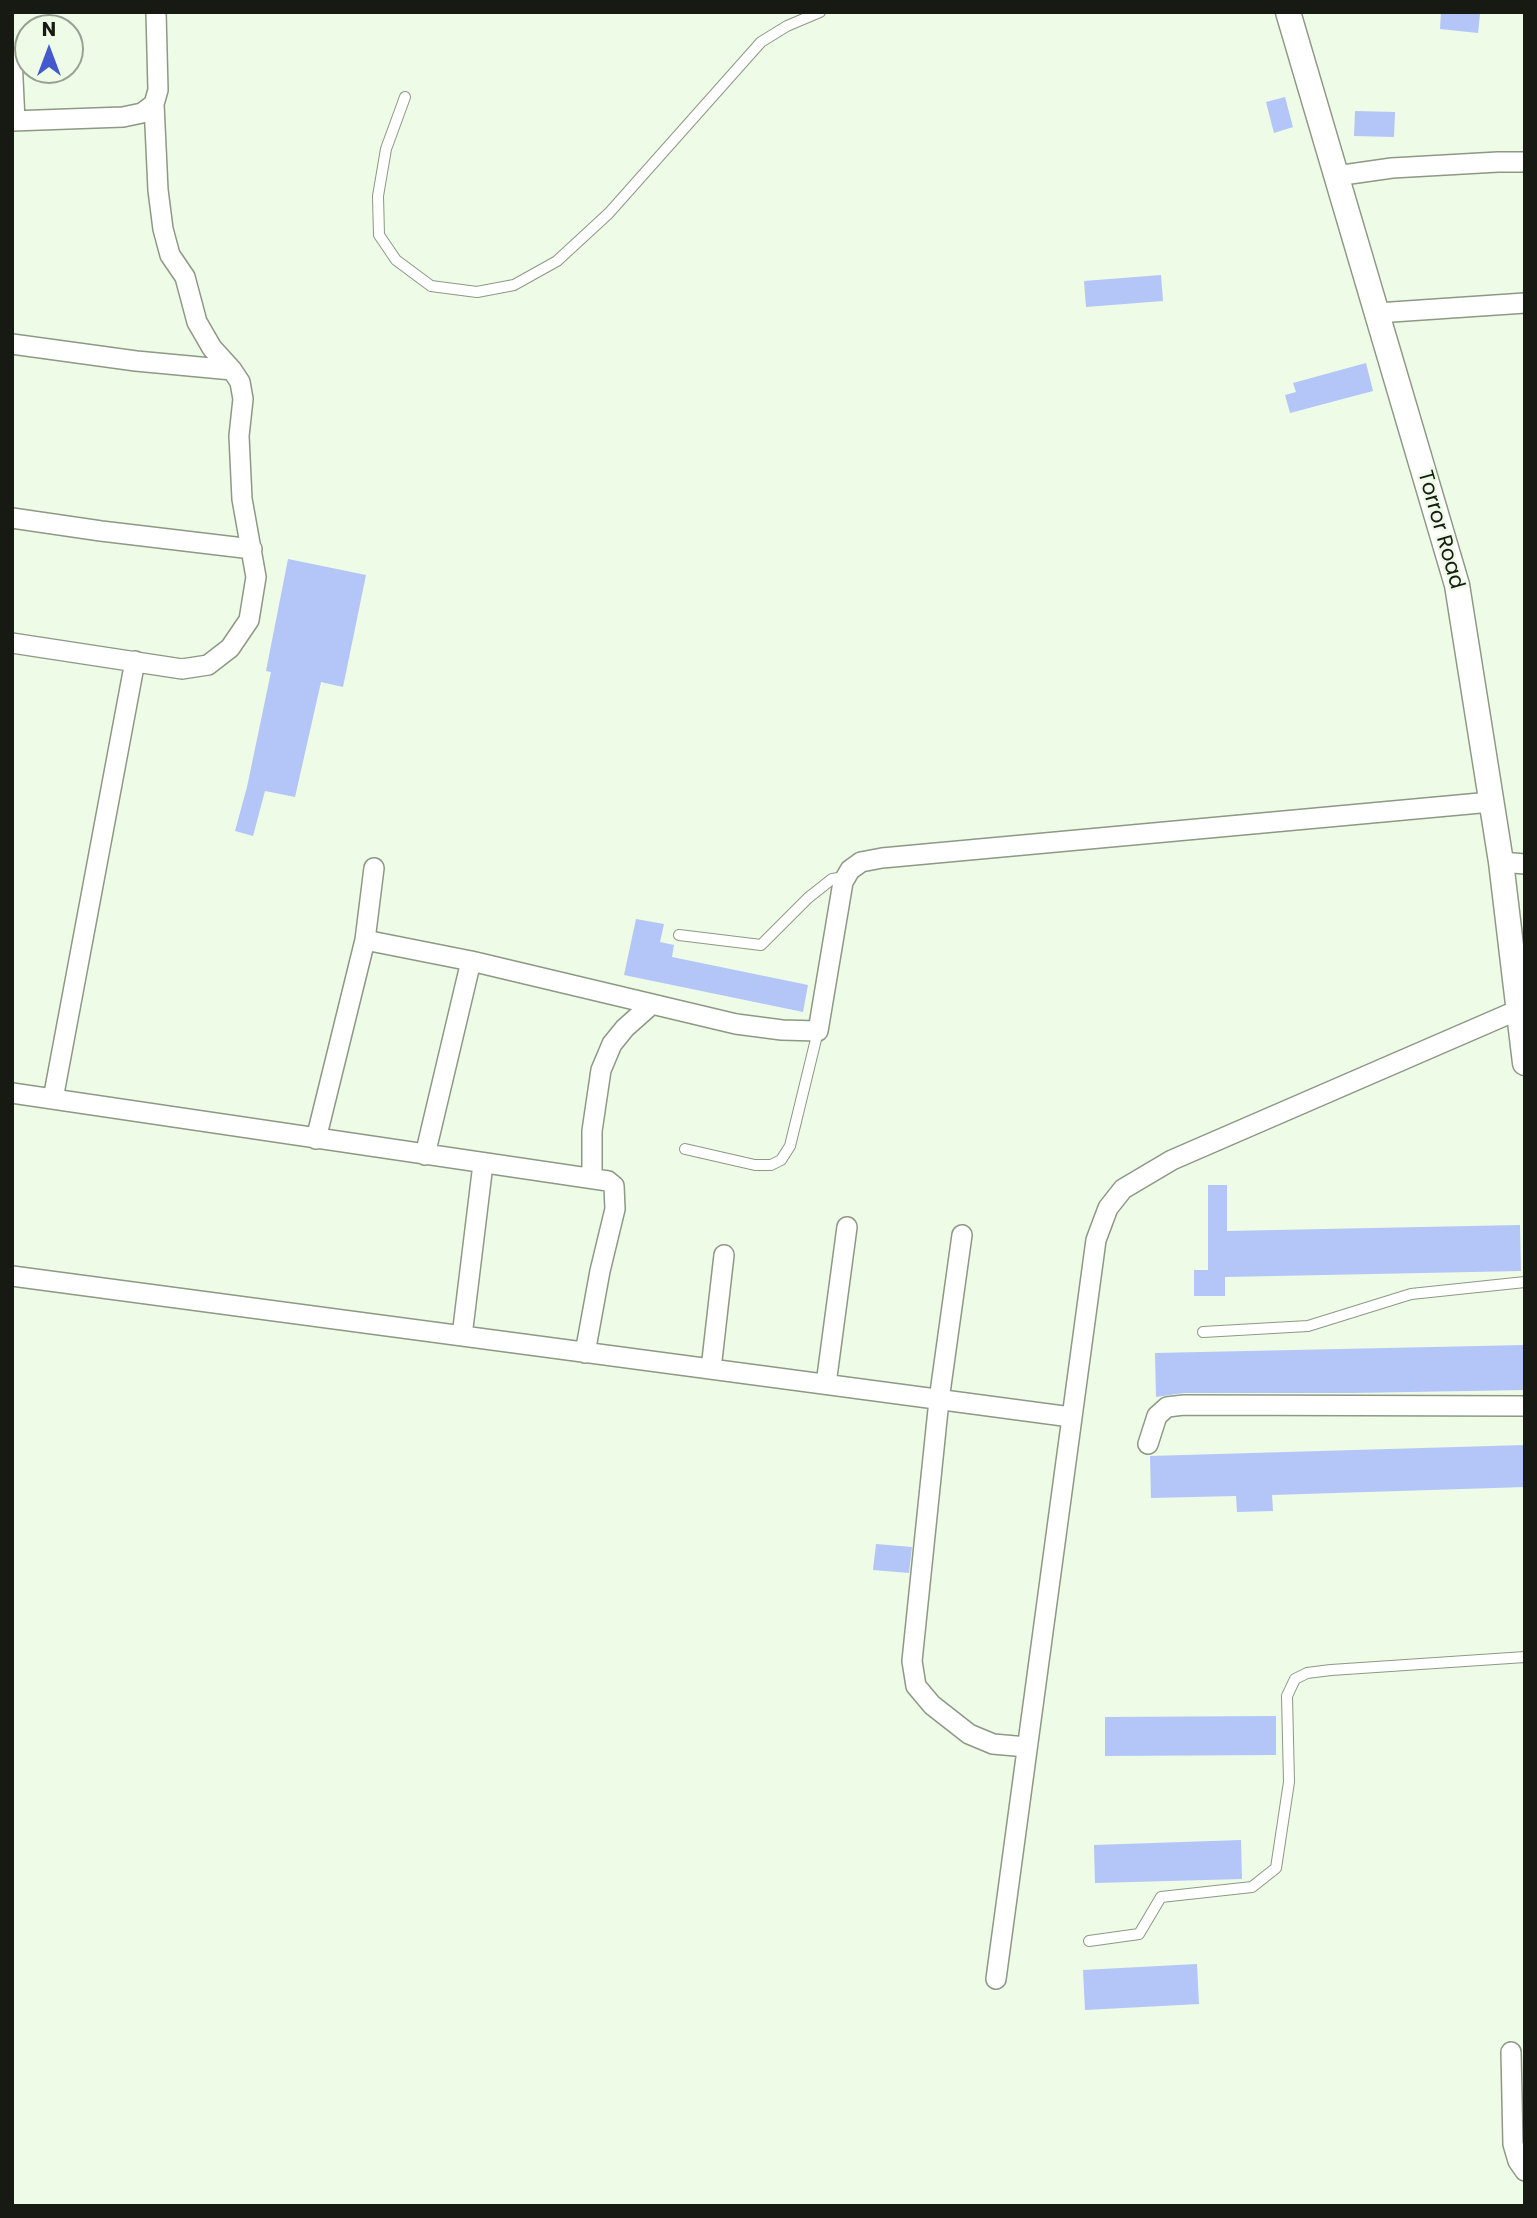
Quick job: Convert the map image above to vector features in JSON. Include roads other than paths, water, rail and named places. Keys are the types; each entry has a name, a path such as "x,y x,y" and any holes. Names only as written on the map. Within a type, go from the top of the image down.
{"street":[{"path":"12,643 182,669 208,665 230,648 249,620 256,577 242,499 239,436 243,399 240,382 212,348 197,322 185,277 170,255 163,229 154,104 158,90 156,12"},
{"name":"Torror Road","path":"1288,12 1457,586 1491,802 1513,863 1518,1010 1525,1063"},
{"path":"12,58 13,121 123,117 142,113 154,104"},
{"path":"1336,176 1392,168 1525,162"},
{"path":"1377,313 1525,303"},
{"path":"12,344 136,361 232,370"},
{"path":"12,518 252,549"},
{"path":"53,1099 135,661"},
{"path":"365,940 471,961 736,1024 818,1031 839,899 850,870 861,862 1491,802"},
{"path":"316,1139 365,940 374,869"},
{"path":"425,1155 471,961"},
{"path":"592,1177 592,1131 601,1070 612,1044 625,1028 652,1004"},
{"path":"996,1979 1096,1240 1108,1208 1123,1189 1172,1160 1518,1010"},
{"path":"12,1093 608,1181 614,1186 615,1209 585,1353"},
{"path":"462,1336 483,1164"},
{"path":"826,1384 847,1227"},
{"path":"962,1235 939,1400 912,1661 916,1686 932,1705 969,1734 993,1744 1027,1747"},
{"path":"711,1369 724,1255"},
{"path":"12,1276 1072,1417"},
{"path":"1148,1444 1157,1416 1167,1407 1184,1405 1525,1406"},
{"path":"1511,2052 1513,2144 1518,2161 1525,2171"}],"lane":[{"path":"405,97 386,149 378,196 379,235 396,260 431,286 477,292 514,285 557,261 609,214 761,42 787,26 820,12"},
{"path":"679,935 761,945 808,898 832,879 846,877"},
{"path":"685,1149 755,1165 771,1165 781,1160 790,1146 818,1031"},
{"path":"1203,1332 1308,1325 1411,1294 1525,1282"},
{"path":"1089,1941 1139,1934 1161,1897 1252,1887 1276,1868 1289,1782 1287,1696 1294,1679 1307,1673 1331,1670 1525,1657"}]}
